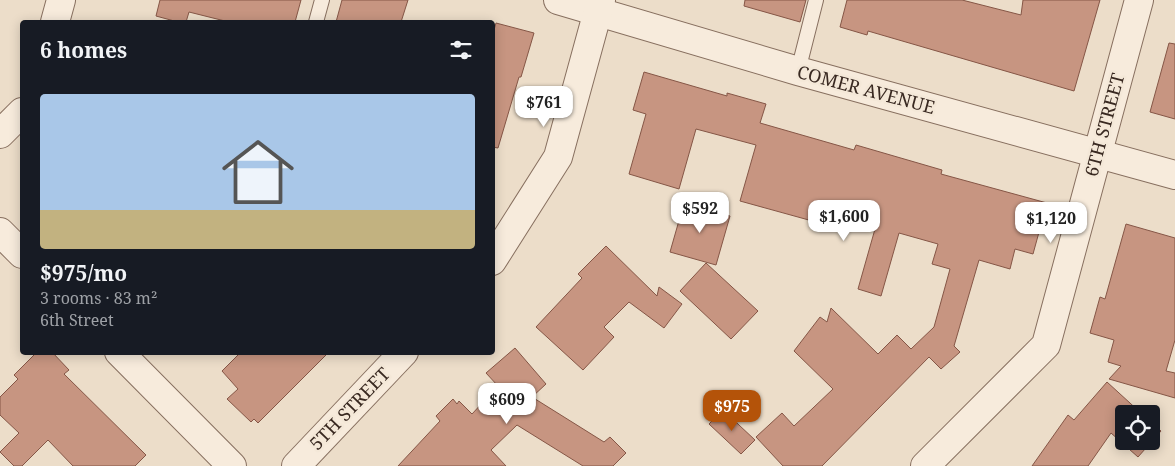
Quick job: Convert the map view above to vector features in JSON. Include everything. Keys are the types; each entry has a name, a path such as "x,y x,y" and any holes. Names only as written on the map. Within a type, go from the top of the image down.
{"street":[{"path":"56,20 61,0"},
{"name":"COMER AVENUE","path":"558,0 600,6 798,71 1175,175"},
{"name":"6TH STREET","path":"925,466 1046,345 1139,0"},
{"path":"495,256 558,156 600,6"},
{"path":"0,134 20,114"},
{"path":"0,232 20,252"},
{"path":"122,355 232,466"},
{"name":"5TH STREET","path":"296,466 401,355"}],"lane":[{"path":"317,20 322,0"},
{"path":"798,71 816,0"}],"building":[{"path":"160,0 301,0 296,20 221,20 189,12 187,20 171,20 156,16"},
{"path":"342,0 408,0 402,20 337,20"},
{"path":"745,0 806,0 800,22 744,6"},
{"path":"847,0 962,0 1021,15 1023,0 1100,0 1074,91 868,31 867,35 840,27"},
{"path":"496,23 534,33 498,148 495,148"},
{"path":"1169,43 1175,44 1175,119 1150,112"},
{"path":"644,72 727,96 727,93 766,104 760,123 854,150 856,145 942,170 941,174 1047,203 1033,254 1015,249 1010,269 979,260 954,346 960,352 941,369 929,357 822,466 783,466 756,437 782,413 794,426 833,389 794,351 820,317 827,322 831,308 878,354 897,335 911,349 934,327 950,269 932,264 938,244 899,233 881,296 858,289 877,222 821,206 816,222 740,201 756,145 696,129 679,189 629,174 646,114 633,110"},
{"path":"684,203 730,216 716,265 670,252"},
{"path":"1126,224 1175,238 1175,340 1166,371 1175,373 1175,398 1109,379 1121,366 1108,362 1114,340 1090,333 1100,297 1105,299"},
{"path":"606,246 657,296 659,287 682,304 664,328 629,302 604,327 614,337 583,370 536,327 582,278 578,274"},
{"path":"706,263 758,311 731,339 680,291"},
{"path":"515,348 546,384 532,397 604,442 610,437 626,453 613,466 583,466 517,425 491,450 506,466 398,466 440,421 436,416 453,399 457,404 459,401 472,414 498,386 486,373"},
{"path":"34,355 55,355 69,370 64,374 146,455 135,466 73,466 48,440 22,466 14,466 0,452 19,433 0,415 0,397 18,379 14,375"},
{"path":"238,355 326,355 258,423 254,419 251,422 227,399 238,389 222,371"},
{"path":"1107,382 1132,405 1115,405 1115,437 1111,433 1088,466 1032,466 1068,415 1074,420"},
{"path":"723,410 755,440 741,454 709,424"},
{"path":"1130,450 1144,450 1138,457"}]}
